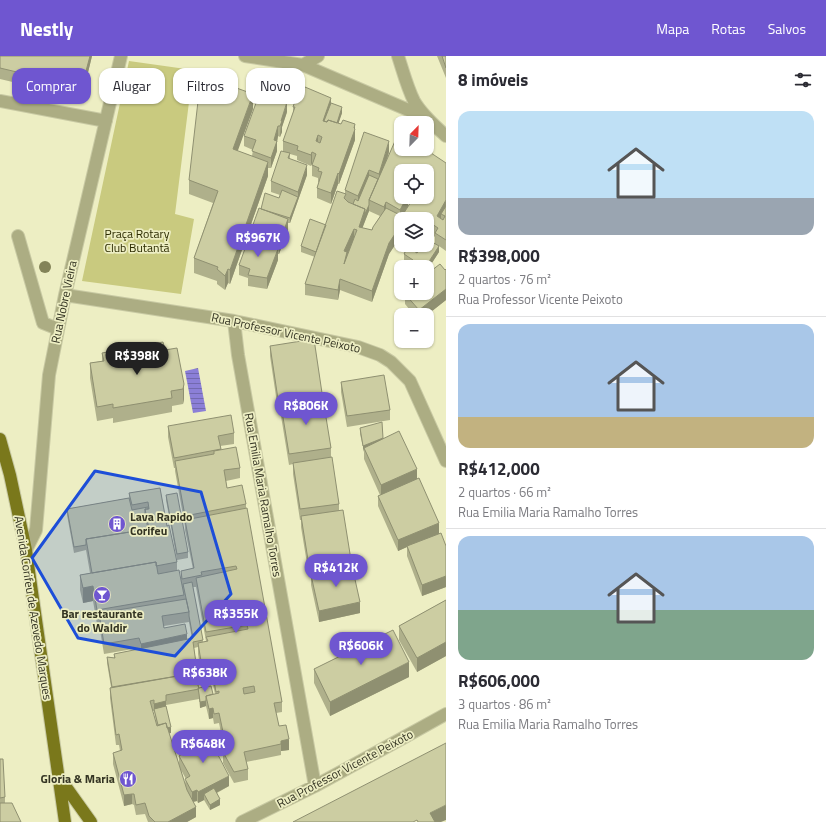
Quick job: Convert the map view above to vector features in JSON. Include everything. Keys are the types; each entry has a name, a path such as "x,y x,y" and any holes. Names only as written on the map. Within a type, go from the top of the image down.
{"main road":[{"name":"Avenida Corifeu de Azevedo Marques","path":"0,439 10,475 26,550 65,822"},
{"name":"Avenida Corifeu de Azevedo Marques","path":"60,779 91,822"}],"street":[{"name":"Rua Nobre Vieira","path":"26,550 36,530 49,375 65,294 121,56"},
{"path":"245,56 303,65 422,116"},
{"path":"303,65 318,56"},
{"path":"398,56 405,81 415,102 426,116"},
{"path":"0,101 106,121"},
{"path":"434,125 446,136"},
{"path":"18,236 43,323 58,329"},
{"name":"Rua Professor Vicente Peixoto","path":"65,294 234,321 358,347 380,355 391,362 410,381 446,461"},
{"name":"Rua Emilia Maria Ramalho Torres","path":"234,321 238,355 315,786"},
{"name":"Rua Professor Vicente Peixoto","path":"242,822 315,786 446,714"}],"highlighted area":[{"path":"95,471 201,492 231,594 175,656 78,638 32,558"}],"green space":[{"name":"Praça Rotary Club Butantã","path":"129,61 179,68 173,68 173,104 189,104 175,214 194,219 181,294 82,281 120,104 165,104 165,68 128,68"}],"shaded area":[{"path":"198,368 206,411 193,413 185,371"}],"building":[{"path":"0,56 90,56 87,68 12,68 12,71 0,68"},
{"path":"442,56 446,56 446,68"},
{"path":"305,87 331,98 323,121 327,122 328,120 341,124 343,120 355,124 355,129 331,193 317,188 322,172 318,171 319,168 312,165 316,154 312,152 311,155 297,150 298,146 283,141 295,107 293,107 294,104 305,104","holes":["318,135 322,137 320,143 316,141"]},
{"path":"238,89 246,91 246,104 249,104 233,149 268,162 230,270 228,269 225,276 217,269 218,267 194,258 218,191 189,180 198,104 238,104"},
{"path":"331,103 342,107 337,123 328,120 327,122 324,121"},
{"path":"256,104 286,104 282,121 280,126 278,126 274,140 277,141 271,158 252,151 256,140 244,136"},
{"path":"364,132 389,141 379,174 369,170 358,196 345,190"},
{"path":"394,143 394,156 434,155 446,163 446,200 437,216 443,220 445,216 441,214 446,206 446,240 435,233 438,228 434,225 434,212 405,212 410,204 434,204 434,164 394,164 394,204 403,204 400,210 386,202 384,207 369,200"},
{"path":"281,151 290,153 288,158 307,165 298,192 271,181"},
{"path":"369,175 378,179 365,214 365,209 353,204 355,199 358,201"},
{"path":"282,190 298,197 290,218 261,209 265,193 279,198"},
{"path":"337,191 346,194 344,198 348,202 365,209 359,227 372,230 386,208 394,212 394,236 389,243 372,291 340,279 338,290 305,284","holes":["354,229 357,230 344,264 347,252 344,251"]},
{"path":"259,208 288,219 279,244 250,233"},
{"path":"310,219 326,225 316,252 301,246"},
{"path":"249,238 278,249 267,278 248,275 250,269 239,265"},
{"path":"434,243 439,246 430,260 413,260 404,254 405,252 434,252"},
{"path":"440,264 445,270 446,269 446,289 434,298 434,269"},
{"path":"410,300 432,300 422,308 417,308"},
{"path":"314,339 322,393 278,399 270,346"},
{"path":"163,342 165,350 177,348 184,384 183,389 171,391 172,398 113,408 113,404 97,407 90,363 104,361 102,353"},
{"path":"384,375 390,410 347,416 341,382"},
{"path":"323,399 331,448 289,454 281,405"},
{"path":"231,415 234,433 218,436 221,449 174,458 168,426"},
{"path":"382,422 383,438 363,446 360,428"},
{"path":"399,431 417,469 381,485 364,448"},
{"path":"236,447 240,468 224,470 227,488 242,485 246,504 185,516 175,461 214,454 214,451"},
{"path":"332,457 339,504 300,509 293,463"},
{"path":"419,478 439,523 398,540 378,496"},
{"path":"160,488 167,526 169,525 177,562 156,566 156,562 92,573 86,539 149,529 145,509 149,509 148,502 132,505 129,493"},
{"path":"177,493 188,552 177,554 166,495"},
{"path":"129,498 132,510 148,507 148,509 145,509 145,514 148,529 86,539 86,545 74,547 67,509"},
{"path":"247,508 282,702 274,703 279,726 286,725 289,739 281,741 281,744 244,752 248,769 234,772 223,752 227,751 219,713 214,714 213,708 209,709 206,696 219,693 219,691 216,692 211,665 202,667 198,643 208,641 206,637 248,629 247,625 206,632 196,578 237,569 236,566 201,572 202,575 182,579 181,571 194,568 185,520","holes":["254,686 255,692 244,694 243,688"]},
{"path":"343,510 351,560 309,566 301,516"},
{"path":"441,533 446,546 446,576 422,585 407,546"},
{"path":"156,562 158,574 179,570 184,595 97,610 93,586 83,588 80,575"},
{"path":"352,566 360,602 319,611 311,575"},
{"path":"192,582 203,640 193,642 198,677 196,678 195,673 112,687 107,657 115,658 114,654 193,638 183,584"},
{"path":"186,599 189,612 162,616 164,628 185,624 187,634 141,644 139,638 104,644 99,613"},
{"path":"446,600 446,642 417,658 399,626"},
{"path":"393,630 409,662 330,702 314,669"},
{"path":"195,673 199,689 166,695 166,701 154,704 154,700 150,701 157,726 166,723 187,790 196,807 168,822 155,822 149,816 145,803 136,805 134,794 124,795 113,753 122,750 119,734 116,735 110,688"},
{"path":"211,686 213,694 206,696 206,701 200,702 198,688"},
{"path":"166,706 171,727 167,728 166,723 158,725 154,709"},
{"path":"206,732 229,776 198,792 197,790 192,792 185,779 190,776 179,756 190,749 186,743"},
{"path":"446,743 446,805 430,813 435,822 418,822 417,820 413,822 293,822"},
{"path":"0,759 3,759 5,797 0,798"},
{"path":"214,788 220,799 210,805 204,794"},
{"path":"0,803 12,803 21,822 0,822"}],"place":[{"name":"Lava Rapido Corifeu","path":"117,524"},
{"name":"Bar restaurante do Waldir","path":"102,595"},
{"name":"Gloria & Maria","path":"128,779"}]}
